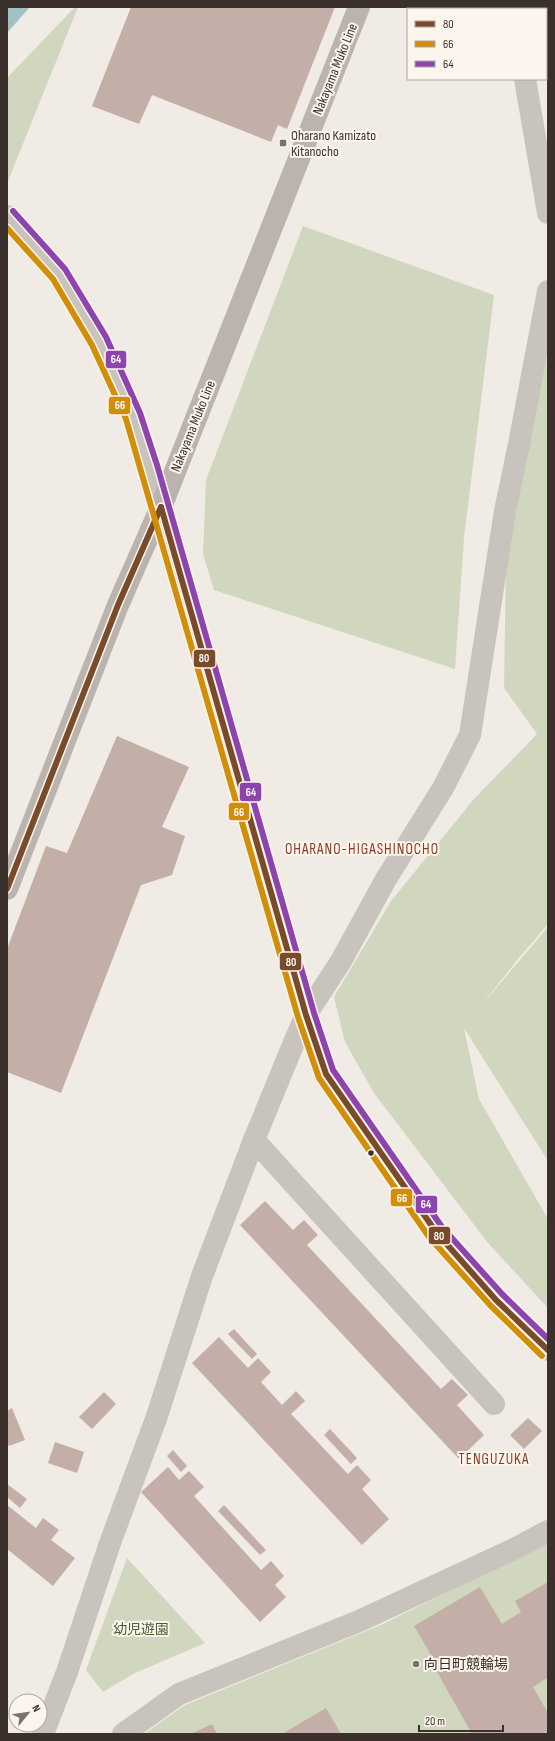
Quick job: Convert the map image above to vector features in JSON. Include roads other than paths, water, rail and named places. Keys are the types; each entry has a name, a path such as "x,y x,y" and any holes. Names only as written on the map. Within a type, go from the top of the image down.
{"main road":[{"name":"Nakayama Muko Line","path":"7,889 118,605 161,507 359,7"},
{"path":"161,507 306,1015 326,1074 436,1232 496,1300 548,1350"}],"street":[{"path":"525,80 548,213"},
{"path":"7,216 59,274 99,341 133,416 161,507"},
{"path":"44,1734 67,1672 110,1543 157,1416 202,1276 254,1140 306,1015 341,961 386,879 443,788 470,735 505,511 548,291"},
{"path":"254,1140 494,1404"},
{"path":"123,1734 179,1694 359,1621 516,1548 548,1531"}],"water":[{"path":"7,7 30,7 7,33"}],"place":[{"name":"Oharano Kamizato Kitanocho","path":"283,143"},
{"name":"向日町競輪場","path":"416,1664"}],"district":[{"name":"OHARANO-HIGASHINOCHO","path":"362,849"},
{"name":"TENGUZUKA","path":"494,1459"}],"park label":[{"name":"幼児遊園","path":"141,1629"}]}
